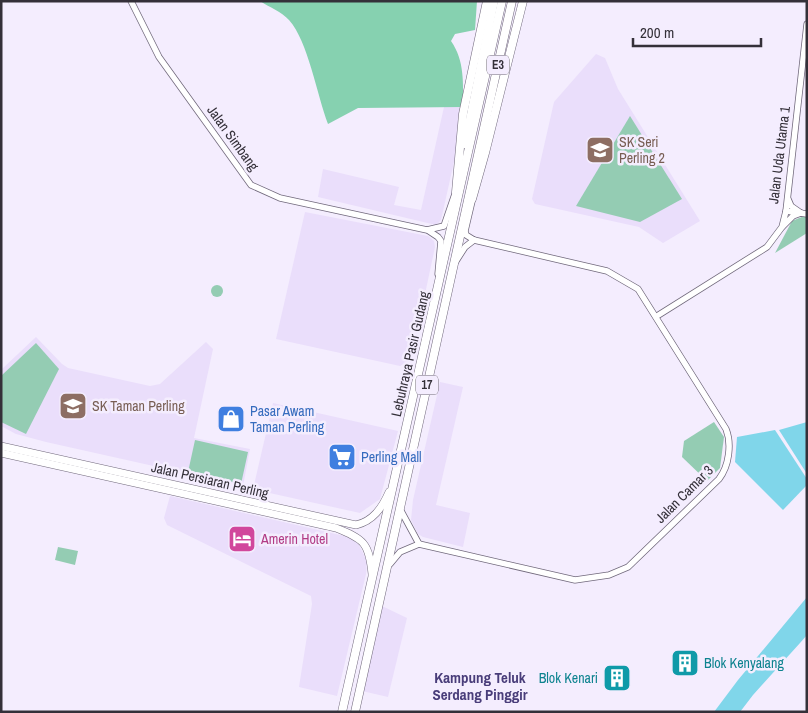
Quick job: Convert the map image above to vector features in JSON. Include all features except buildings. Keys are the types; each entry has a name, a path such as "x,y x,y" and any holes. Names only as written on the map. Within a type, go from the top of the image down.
{"highway":[{"path":"450,236 459,167 463,114 487,1"},
{"path":"459,167 494,1"},
{"name":"Lebuhraya Pasir Gudang","path":"342,712 475,128 502,1"},
{"name":"Lebuhraya Pasir Gudang","path":"354,712 512,1"},
{"path":"465,210 473,197 522,1"}],"main road":[{"name":"Jalan Persiaran Perling","path":"1,446 356,525 364,523 379,511 394,483"},
{"name":"Jalan Persiaran Perling","path":"1,453 336,528 356,536 364,544 370,556 372,574"}],"street":[{"name":"Jalan Simbang","path":"131,1 159,57 252,185 280,198 427,230"},
{"name":"Jalan Uda Utama 1","path":"657,316 767,247 782,227 786,211 807,24"},
{"path":"427,230 444,226 456,191"},
{"path":"787,196 791,206 804,213"},
{"path":"455,261 465,247 474,240 466,235 465,231 473,197"},
{"path":"786,211 804,213"},
{"path":"782,227 793,216 804,213"},
{"path":"427,230 441,241 436,295"},
{"name":"Jalan Camar 3","path":"420,544 576,580 609,575 628,567 719,478 726,467 729,439 726,429 638,288 610,272 474,240"},
{"path":"385,574 392,559 400,552 420,544 400,508"}],"shaded area":[{"name":"SK Seri Perling 2","path":"596,54 605,58 618,89 700,221 663,243 639,227 535,204 532,199 554,102"},
{"path":"444,107 463,107 454,162 441,220 436,225 318,197 323,169 399,187 394,205 421,210"},
{"path":"305,212 428,236 434,241 435,247 411,360 400,366 276,339"},
{"path":"36,337 68,368 150,386 160,384 206,342 213,349 194,438 250,449 243,486 46,442 16,434 1,426 1,370"},
{"path":"440,382 463,387 436,505 470,513 463,547 423,537 418,534 411,520 413,500"},
{"path":"273,403 398,431 380,499 360,513 256,490 254,485"},
{"path":"170,496 349,537 359,545 367,561 366,574 337,696 299,687 312,604 311,596 167,525 164,518"},
{"path":"382,606 407,618 388,697 362,691"}],"green space":[{"path":"260,1 477,1 475,30 455,34 451,41 456,49 461,65 463,107 358,108 328,124 307,54 296,29 286,17"},
{"path":"630,116 682,199 640,222 576,206"},
{"path":"807,216 807,233 775,253 792,221"},
{"path":"215,285 219,285 223,291 219,297 215,297 211,293 211,289"},
{"path":"36,343 59,369 26,434 1,422 1,376"},
{"path":"714,422 724,437 720,468 707,481 682,457 684,441"},
{"path":"195,440 248,452 241,484 188,472"},
{"path":"58,547 78,551 75,565 55,560"}],"water":[{"path":"807,422 807,474 779,430"},
{"path":"775,430 807,479 807,485 783,510 735,462 737,437"},
{"path":"807,597 807,635 740,712 714,712 738,680"}],"place":[{"name":"SK Seri Perling 2","path":"600,150"},
{"name":"SK Taman Perling","path":"73,406"},
{"name":"Pasar Awam Taman Perling","path":"231,419"},
{"name":"Perling Mall","path":"342,457"},
{"name":"Amerin Hotel","path":"242,539"},
{"name":"Blok Kenyalang","path":"685,663"},
{"name":"Blok Kenari","path":"617,678"}],"district":[{"name":"Kampung Teluk Serdang Pinggir","path":"480,686"}]}
